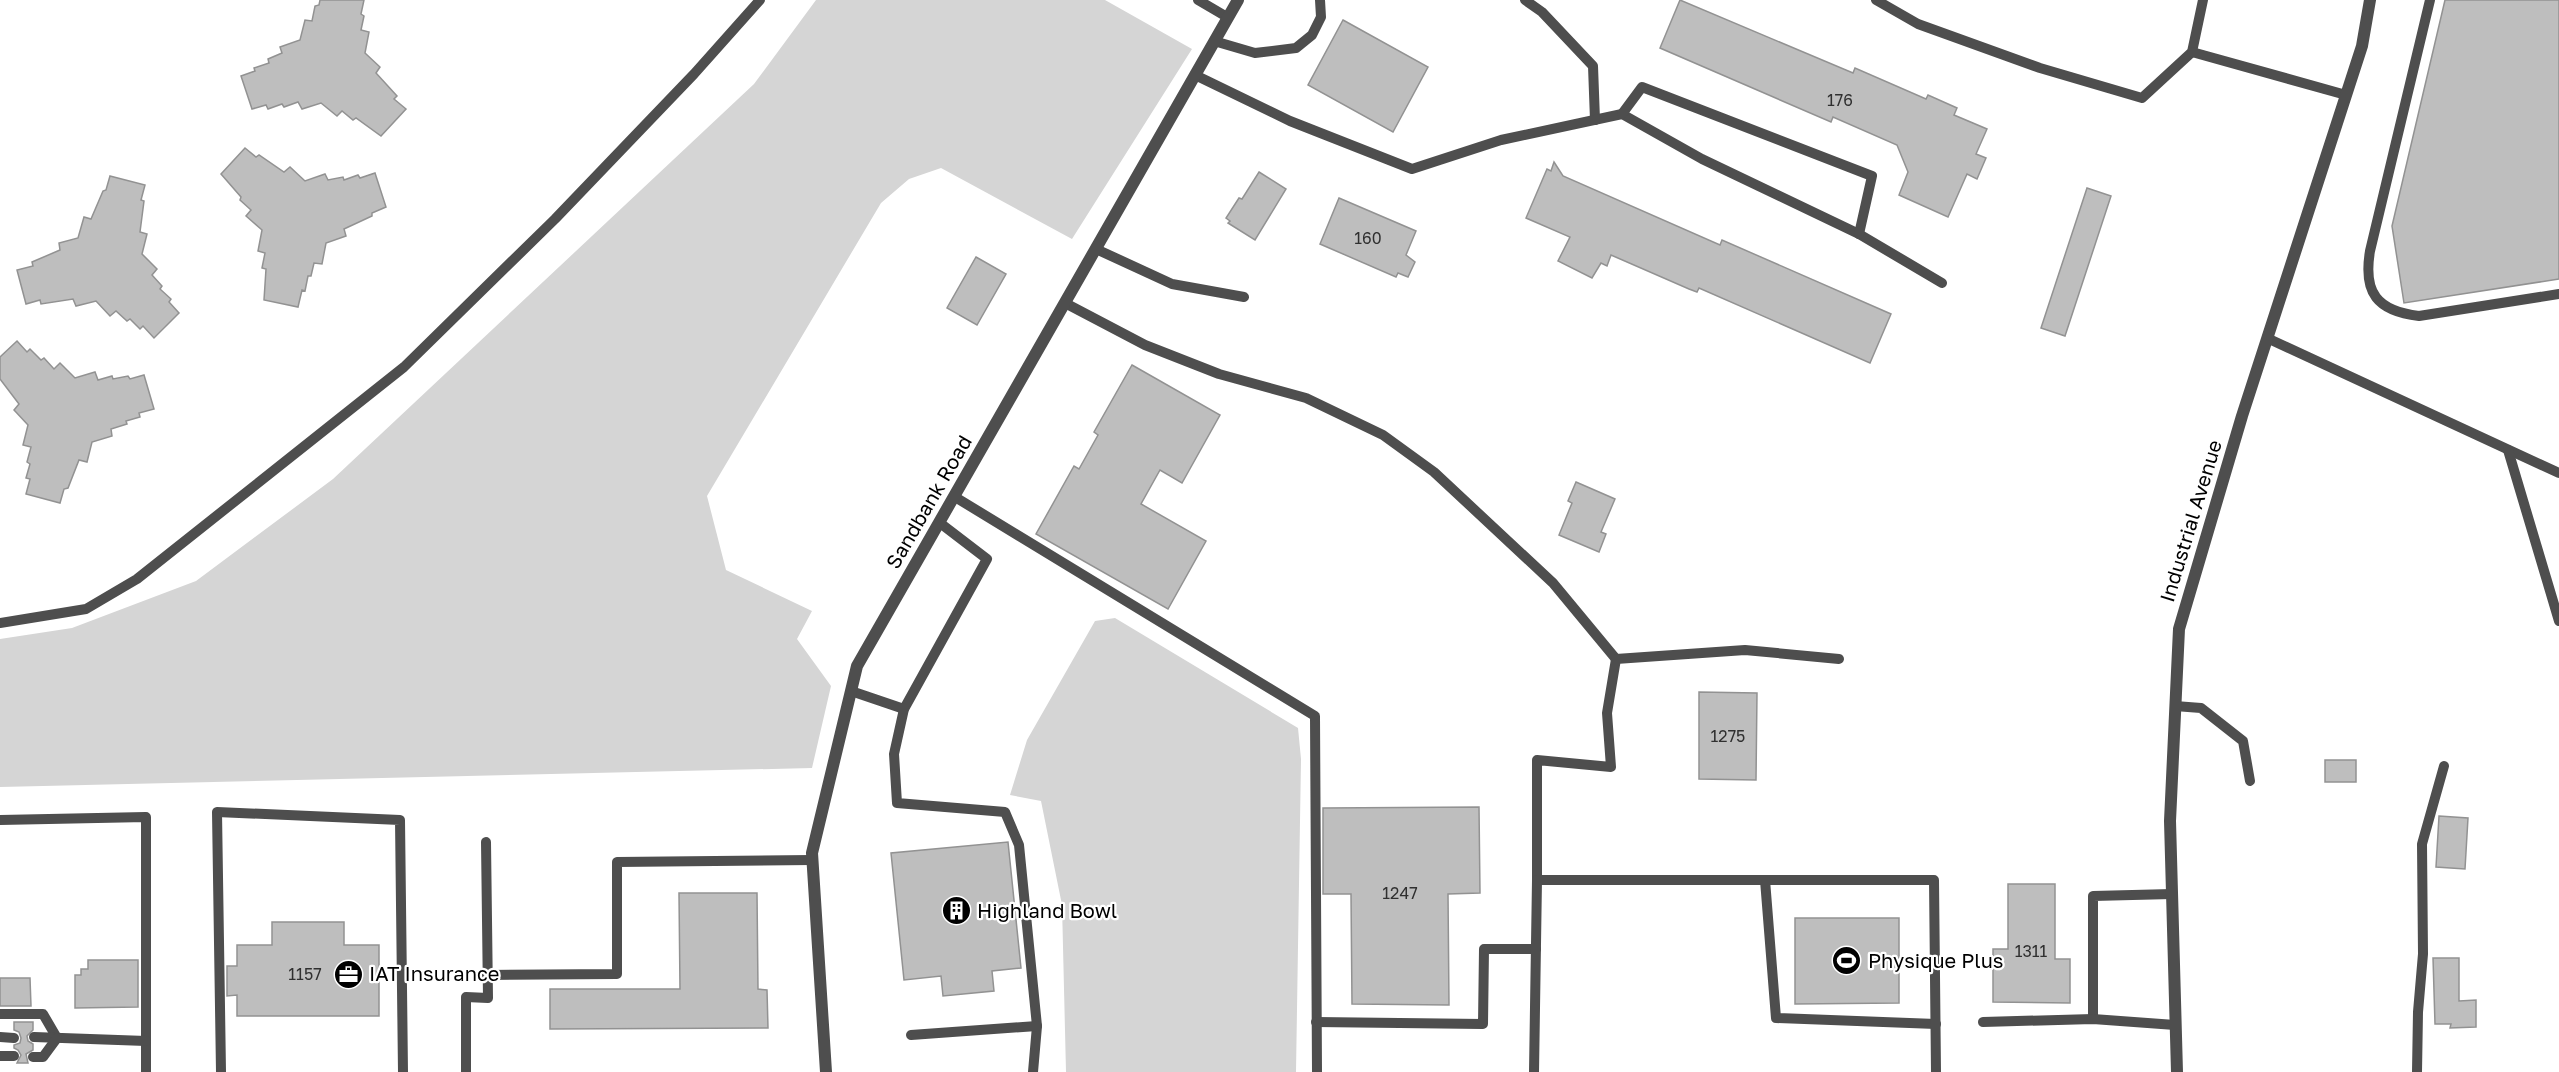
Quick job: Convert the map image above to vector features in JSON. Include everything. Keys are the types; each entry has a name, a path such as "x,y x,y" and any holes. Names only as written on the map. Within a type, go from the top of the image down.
{"street":[{"name":"Sandbank Road","path":"826,1072 812,860 857,666 1238,0"},
{"name":"Industrial Avenue","path":"2177,1072 2170,821 2179,629 2267,338 2362,46 2370,0"}],"lane":[{"path":"0,623 86,609 137,579 404,367 555,219 694,74 760,0"},
{"path":"1198,0 1227,17"},
{"path":"1214,41 1255,53 1296,48 1312,36 1321,17 1320,0"},
{"path":"1525,0 1542,12 1593,66 1595,120"},
{"path":"1876,0 1918,24 2040,68 2142,98 2192,52 2203,0"},
{"path":"2430,0 2370,251 2367,270 2370,289 2386,309 2419,316 2559,294"},
{"path":"2192,52 2346,95"},
{"path":"1195,75 1290,121 1412,169 1501,140 1622,114 1642,87 1872,176 1859,234"},
{"path":"1622,114 1702,159 1859,234 1942,283"},
{"path":"1096,249 1172,284 1244,297"},
{"path":"1065,303 1145,345 1219,374 1306,398 1383,435 1434,472 1553,583 1616,659 1607,713 1611,767 1537,760 1534,1072"},
{"path":"2267,338 2559,473"},
{"path":"2508,450 2559,621"},
{"path":"955,497 1315,716 1317,1072"},
{"path":"940,523 987,559 904,709 894,754 897,803 1005,812 1019,845 1036,1026 1033,1072"},
{"path":"1616,659 1745,651 1839,659"},
{"path":"851,691 904,709"},
{"path":"2175,706 2201,708 2242,741 2250,781"},
{"path":"2417,1072 2418,1012 2423,954 2422,844 2444,766"},
{"path":"221,1072 217,812 399,820 404,1072"},
{"path":"0,820 146,817 146,1072"},
{"path":"466,1072 466,997 488,998 486,842"},
{"path":"487,975 618,974 617,862 812,860"},
{"path":"1537,880 1934,880 1936,1072"},
{"path":"1765,880 1776,1018 1936,1024"},
{"path":"2093,1019 2093,896 2172,894"},
{"path":"1316,1022 1483,1024 1484,950 1536,949"},
{"path":"0,1014 44,1014 57,1038"},
{"path":"1983,1022 2093,1019 2175,1025"},
{"path":"910,1035 1036,1026"},
{"path":"0,1037 14,1038"},
{"path":"33,1037 146,1041"},
{"path":"33,1057 43,1057 57,1038"},
{"path":"0,1056 14,1056"}],"shaded area":[{"path":"816,0 1105,0 1192,49 1072,239 941,168 909,179 881,203 707,496 726,570 812,611 797,639 831,686 812,768 0,787 0,639 72,628 196,581 333,479 754,84"},
{"path":"1115,618 1298,728 1301,759 1296,1072 1066,1072 1062,905 1041,801 1010,795 1027,740 1095,621"}],"building":[{"path":"320,0 364,0 361,30 369,32 365,53 380,67 376,73 397,96 394,99 406,109 381,136 356,118 353,120 342,111 337,116 321,103 302,109 298,102 284,107 282,104 268,109 266,105 252,109 241,76 269,63 268,59 282,53 280,47 300,40 305,20 312,21 315,6 319,5"},
{"path":"1680,0 1853,73 1855,68 1926,99 1928,95 1957,108 1954,115 1987,129 1976,154 1986,158 1977,179 1967,174 1948,217 1899,195 1908,172 1897,145 1833,117 1831,122 1660,48"},
{"path":"2445,0 2559,0 2559,279 2404,303 2392,226"},
{"path":"1343,20 1428,67 1393,132 1308,85"},
{"path":"245,148 256,157 259,155 284,172 290,167 305,181 325,174 328,180 343,177 344,180 375,173 386,207 344,229 346,236 326,243 322,264 314,263 305,291 302,290 298,307 264,300 266,269 262,268 265,253 258,251 262,230 246,216 251,210 240,200 241,197 221,174"},
{"path":"1554,162 1563,176 1720,245 1722,240 1891,314 1870,363 1699,288 1697,292 1611,255 1607,266 1601,263 1592,278 1558,261 1570,237 1526,218 1547,169 1551,171"},
{"path":"1259,172 1286,189 1255,240 1228,223 1230,221 1226,218 1239,198 1242,199"},
{"path":"110,176 145,185 141,200 144,201 140,232 147,234 142,254 157,269 152,275 179,313 154,338 143,326 140,329 130,319 127,321 116,311 110,316 96,301 76,306 73,299 41,304 40,300 26,304 17,270 33,266 32,262 60,250 59,243 78,238 84,217 91,219 103,191 106,190"},
{"path":"2087,188 2111,196 2065,336 2041,328"},
{"path":"1339,198 1416,231 1406,255 1415,262 1408,277 1398,273 1396,277 1320,244"},
{"path":"976,257 1006,274 977,325 947,308"},
{"path":"17,341 27,352 30,349 41,360 44,358 54,369 60,363 75,378 95,372 98,380 112,376 113,379 128,376 130,379 144,375 154,409 139,413 140,417 111,429 112,436 92,442 87,462 79,460 68,488 64,489 60,503 26,494 30,479 26,478 30,464 27,462 31,447 23,445 28,425 14,410 19,404 0,379 0,357"},
{"path":"1132,365 1220,415 1182,483 1160,470 1141,504 1206,541 1168,609 1036,534 1074,466 1079,469 1098,435 1094,432"},
{"path":"1576,482 1615,499 1601,532 1606,534 1599,552 1559,535 1572,503 1568,501"},
{"path":"1699,692 1757,693 1756,780 1699,779"},
{"path":"2325,760 2356,760 2356,782 2325,782"},
{"path":"1479,807 1480,893 1448,894 1449,1005 1352,1004 1351,894 1323,894 1323,808"},
{"path":"2439,816 2468,818 2465,869 2436,867"},
{"name":"Highland Bowl","path":"1008,842 1021,968 992,971 994,991 943,996 941,976 904,980 891,853"},
{"path":"2008,884 2055,884 2055,959 2070,959 2070,1003 1993,1002 1993,949 2008,949"},
{"path":"679,893 757,893 758,989 767,990 768,1028 550,1029 550,989 680,989"},
{"name":"Physique Plus","path":"1795,918 1899,918 1899,1003 1795,1004"},
{"path":"272,922 344,922 344,945 379,945 379,1016 237,1016 237,995 227,996 227,966 237,966 237,945 272,945"},
{"path":"2433,958 2459,958 2459,1001 2476,1000 2476,1027 2450,1028 2451,1024 2435,1024"},
{"path":"88,960 138,960 138,1007 75,1008 75,975 81,975 81,969 88,969"},
{"path":"0,978 30,978 31,1006 0,1006"},
{"path":"14,1022 33,1022 33,1030 27,1036 28,1041 33,1044 33,1050 26,1054 28,1063 17,1063 21,1055 14,1045 20,1043 21,1038 19,1032 14,1030"}],"place":[{"name":"Highland Bowl","path":"956,911"},
{"name":"Physique Plus","path":"1847,961"},
{"name":"IAT Insurance","path":"348,974"}]}
